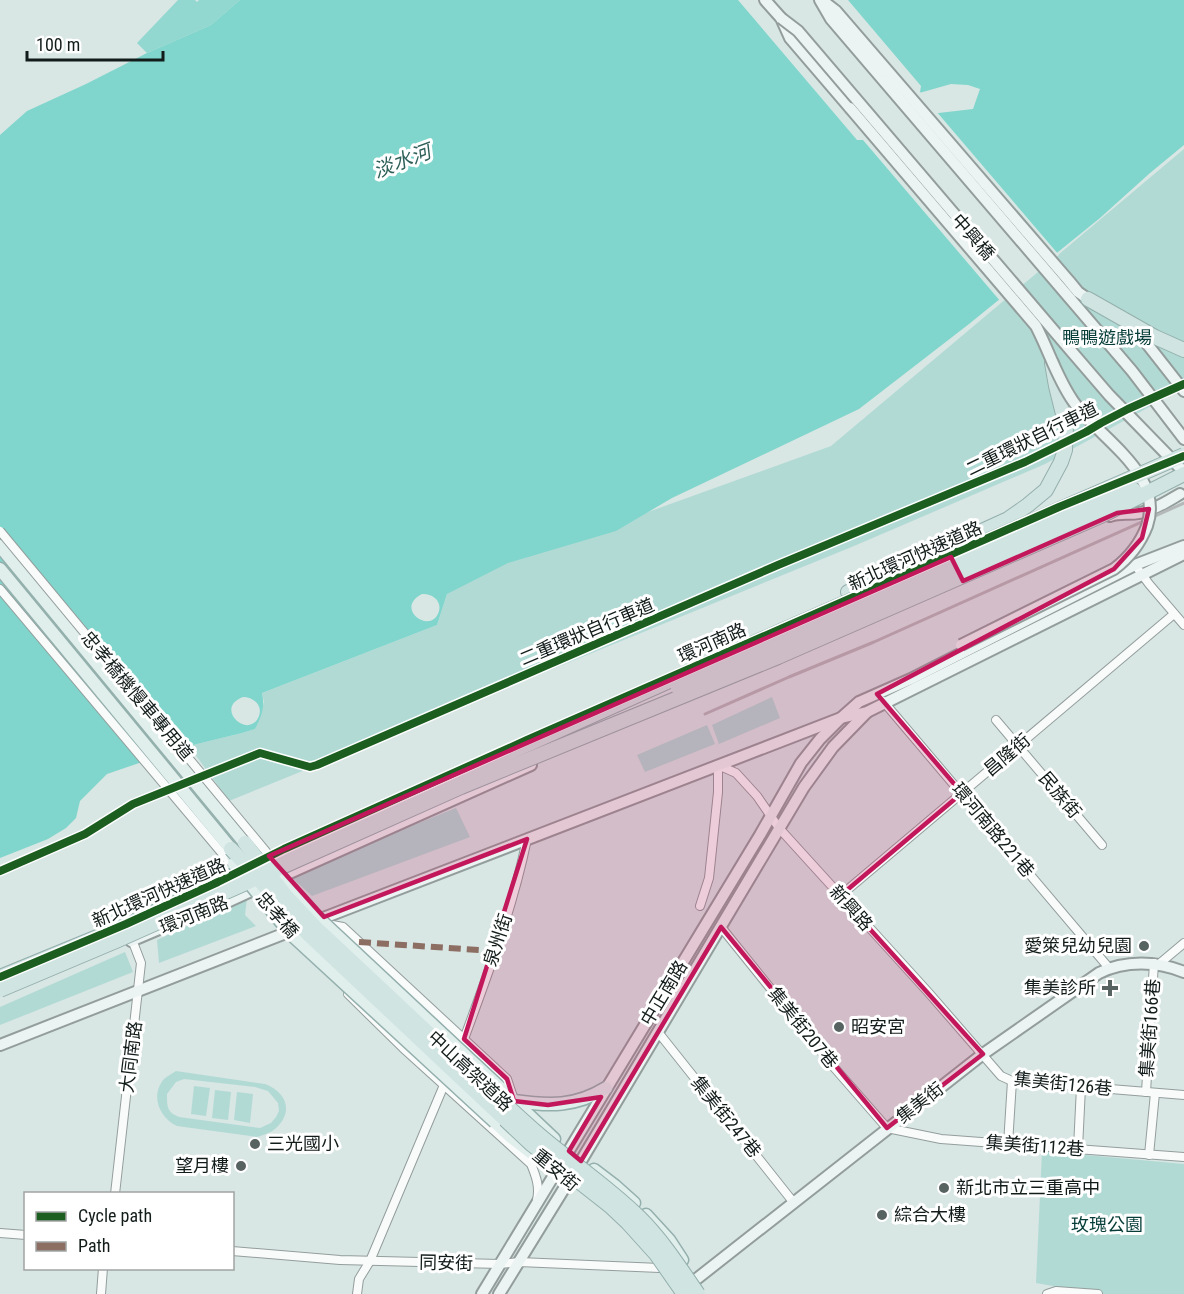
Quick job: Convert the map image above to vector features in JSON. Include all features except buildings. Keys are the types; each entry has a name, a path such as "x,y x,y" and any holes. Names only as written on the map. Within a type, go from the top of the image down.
{"highway":[{"path":"1088,299 1155,337 1184,350"},
{"path":"783,630 848,592 1008,519 1046,490 1061,462 1066,438 1066,426 1052,363"},
{"name":"新北環河快速道路","path":"0,977 112,931 783,630 1184,455"},
{"path":"1118,513 1134,498 1184,472"},
{"path":"199,912 205,902 233,888 257,867 661,695 1099,504 1184,472"},
{"name":"新北環河快速道路","path":"0,992 461,788 778,657 1103,515 1184,472"},
{"name":"中山高架道路","path":"245,843 286,896 318,930 528,1125 639,1217 665,1246 698,1294"},
{"name":"中山高架道路","path":"231,849 293,919 531,1144 628,1222 656,1254 684,1294"}],"main road":[{"name":"忠孝橋","path":"0,546 245,843 269,863 316,916 514,1101"},
{"name":"忠孝橋","path":"0,569 231,849 234,864 291,934 495,1122 533,1160"},
{"path":"514,1101 548,1105 564,1104 592,1097 606,1088"},
{"name":"重安街","path":"514,1101 568,1151 615,1186 657,1226 706,1294"},
{"name":"重安街","path":"533,1160 569,1181 635,1238 660,1268 677,1294"}],"street":[{"name":"中興橋","path":"765,0 781,18 798,31 1109,395 1184,472"},
{"name":"中興橋","path":"821,0 831,19 1132,371 1184,440"},
{"path":"821,0 836,11 1078,292 1144,340 1184,391"},
{"path":"781,18 790,38 1036,326 1052,363 1074,403 1144,481 1150,502 1149,519 1142,538 1135,550 1114,569 961,645 877,694"},
{"name":"環河南路","path":"0,977 257,867 284,849 516,744 1059,507 1184,455"},
{"path":"1160,466 1182,497"},
{"name":"環河南路","path":"0,992 133,941 199,912 210,910 501,778 1118,513 1139,513 1182,497"},
{"name":"忠孝橋機慢車專用道","path":"0,531 262,848 322,915 413,1000 423,1017"},
{"path":"0,1046 527,838 841,718 867,712 1184,546"},
{"path":"877,694 1139,570 1184,554"},
{"path":"951,555 963,581"},
{"path":"1139,570 1184,625"},
{"name":"忠孝橋機慢車專用道","path":"0,589 226,858 234,864"},
{"name":"昌隆街","path":"840,896 1174,614"},
{"name":"環河南路221巷","path":"877,694 1109,968"},
{"name":"中正南路","path":"482,1294 801,763 841,718 859,702 877,694"},
{"name":"中正南路","path":"499,1294 804,787 849,729 867,712"},
{"name":"民族街","path":"996,720 1102,845"},
{"path":"700,906 709,878 718,792 718,765"},
{"name":"新興路","path":"718,765 736,773 757,796 779,828 983,1054"},
{"name":"泉州街","path":"464,1039 520,871 527,838"},
{"name":"重安街","path":"257,867 269,883 275,903 298,928 504,1116 533,1160 538,1186 536,1205"},
{"name":"重安街","path":"269,883 286,893 313,922 522,1118 544,1130"},
{"name":"重安街","path":"313,922 343,927 507,1079 514,1101"},
{"name":"大同南路","path":"115,1192 141,963 126,924"},
{"name":"集美街207巷","path":"721,927 832,1065 887,1128"},
{"name":"重安街","path":"298,928 297,945 403,1048 533,1160"},
{"path":"1156,964 1184,943"},
{"path":"342,989 373,956"},
{"name":"集美街","path":"677,1294 983,1054 1099,973 1109,968 1156,964 1184,972"},
{"name":"集美街166巷","path":"1146,1092 1156,964"},
{"name":"集美街247巷","path":"658,1032 794,1203"},
{"name":"集美街126巷","path":"983,1054 1001,1076 1012,1081 1184,1095"},
{"path":"1008,1144 1012,1081"},
{"path":"357,1294 359,1279 370,1261 444,1085"},
{"path":"1078,1148 1081,1087"},
{"path":"1149,1155 1155,1093"},
{"name":"集美街112巷","path":"887,1128 940,1139 1184,1157"},
{"path":"0,1233 24,1235"},
{"name":"同安街","path":"234,1251 340,1260 500,1264 519,1262 660,1268"},
{"path":"100,1294 103,1270"},
{"path":"1047,1294 1056,1291 1098,1294"}],"highlighted area":[{"path":"1149,509 1142,538 1114,569 877,694 962,793 840,896 983,1054 887,1128 721,927 581,1161 569,1151 601,1097 548,1105 514,1101 507,1079 464,1039 527,839 324,917 269,856 951,557 963,581 1117,513"}],"green space":[{"name":"鴨鴨遊戲場","path":"1184,149 1184,388 1045,464 854,546 229,801 189,746 255,729 264,702 262,693 437,625 447,594 476,574 831,446"},
{"path":"772,697 780,718 719,744 712,725"},
{"path":"707,725 715,744 645,772 637,755"},
{"path":"456,808 470,837 312,896 289,875"},
{"path":"247,898 245,915 256,926 159,963 157,940"},
{"path":"125,952 133,972 0,1025 0,1007"},
{"path":"176,1071 265,1084 279,1092 283,1098 285,1116 275,1129 257,1137 177,1126 165,1118 157,1099 164,1079","holes":["184,1079 255,1087 268,1091 278,1103 279,1111 271,1123 260,1128 179,1117 172,1113 168,1106 167,1094 176,1082"]},
{"path":"194,1086 210,1088 206,1116 191,1114"},
{"path":"215,1090 231,1092 228,1120 212,1118"},
{"path":"237,1092 253,1094 250,1123 234,1120"},
{"name":"玫瑰公園","path":"1042,1151 1184,1164 1184,1294 1098,1294 1036,1283"}],"shaded area":[{"path":"178,0 197,2 199,0 240,0 211,25 147,53 137,43"}],"water":[{"name":"淡水河","path":"240,0 1184,0 1184,145 1100,218 859,409 672,498 616,531 508,563 447,594 437,625 262,693 262,711 255,729 189,746 107,774 80,801 76,818 66,828 48,839 0,858 0,135 27,111 211,25","holes":["951,84 968,85 980,89 973,109 904,117 891,101","422,594 435,598 440,607 435,618 429,621 417,618 411,606 414,600","243,697 256,702 260,712 254,723 248,725 236,720 231,708"]}],"pier":[{"path":"738,0 848,0 921,86 920,92 923,95 896,103 905,114 936,111 1059,255 1001,302 863,140 857,140"}],"railway":[{"path":"705,714 874,642 1184,503"}],"marked path":[{"path":"359,942 494,951"}],"cycle path":[{"name":"二重環狀自行車道","path":"0,871 85,834 133,804 260,753 310,767 317,765 778,565 1025,462 1128,409 1184,384"},
{"path":"0,977 126,924 284,849 527,740 1059,507 1184,456"}],"place":[{"name":"愛箂兒幼兒園","path":"1144,946"},
{"name":"集美診所","path":"1110,988"},
{"name":"昭安宮","path":"839,1027"},
{"name":"三光國小","path":"255,1144"},
{"name":"望月樓","path":"241,1166"},
{"name":"新北市立三重高中","path":"944,1188"},
{"name":"綜合大樓","path":"882,1215"}]}
